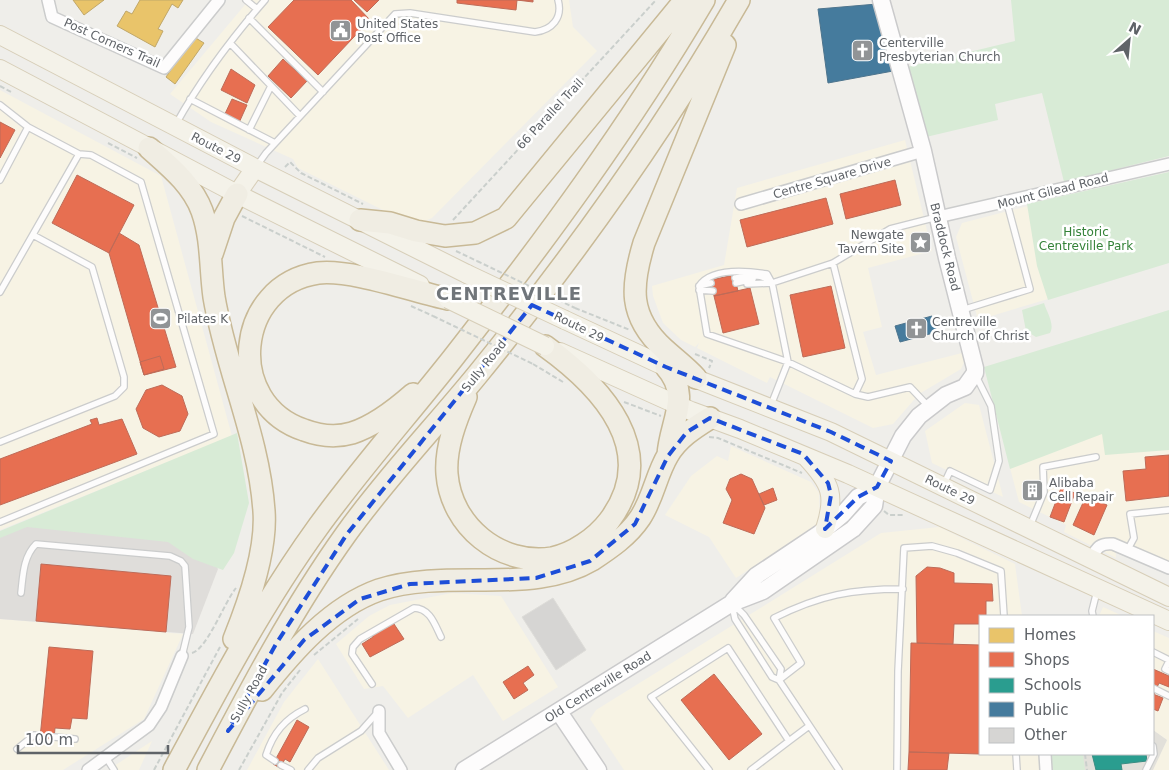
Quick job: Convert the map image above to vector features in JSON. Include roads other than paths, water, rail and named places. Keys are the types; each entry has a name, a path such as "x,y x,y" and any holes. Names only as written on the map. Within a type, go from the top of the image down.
{"highway":[{"path":"364,213 416,231 445,236 475,233 506,218 685,0"},
{"path":"174,770 259,618 312,535 452,359 616,141 704,0"},
{"name":"Sully Road","path":"228,731 276,644 347,534 479,373 602,215 668,117 740,0"},
{"path":"700,379 682,362 666,351 647,330 635,302 634,275 644,243 745,0"},
{"path":"149,148 182,178 202,212 211,256 214,297 250,432 264,512 261,547 245,613 205,712"},
{"path":"211,256 224,218 237,194"},
{"path":"448,299 344,274 318,273 300,278 281,288 268,300 257,318 251,334 249,366 254,385 277,416 297,428 326,437 352,433 376,422 405,401 452,359"},
{"path":"479,373 457,418 448,454 446,473 455,505 470,529 501,551 521,558 537,559 553,558 568,553 593,537 614,514 626,486 629,472 629,453 623,432 606,401 574,368 546,346"},
{"path":"666,366 676,379 679,405 669,437 668,456"},
{"path":"208,770 228,731 304,640 360,599 380,590 410,584 445,580 536,578 561,572 590,561 620,540 641,516 668,456 687,432 710,418"}],"main road":[{"name":"Route 29","path":"0,35 255,168 364,213 570,314 666,366 831,432 1169,597"},
{"path":"0,69 237,194 546,346 679,405 803,454 1169,620"},
{"path":"237,194 255,168"},
{"path":"803,454 828,483 831,496 830,512 825,529"}],"street":[{"name":"Post Corners Trail","path":"48,0 52,17 164,68 219,0"},
{"name":"Braddock Road","path":"881,0 923,151 975,368 974,373"},
{"name":"Centre Square Drive","path":"742,204 923,151"},
{"name":"Mount Gilead Road","path":"938,217 1007,203 1169,164"},
{"path":"891,461 904,436 919,416 946,395 965,387 974,373"},
{"name":"Old Centreville Road","path":"464,770 732,603 763,591 853,529 874,506 877,487 891,461"},
{"name":"Old Centreville Road","path":"732,603 756,576 825,529 858,497 877,487"},
{"path":"1091,559 1097,547 1104,543 1113,544 1169,568"},
{"path":"88,770 107,759 142,733 155,718 182,656"},
{"path":"379,711 380,733 401,770"},
{"path":"558,712 598,770"},
{"path":"1045,755 1046,770"}],"lane":[{"path":"246,0 257,9"},
{"path":"175,126 190,99 230,43 265,0"},
{"path":"255,168 300,116 395,14 410,13 535,32 546,31 554,24 560,13 558,0"},
{"path":"249,18 322,92"},
{"path":"230,43 300,116"},
{"path":"249,130 271,86"},
{"path":"190,99 275,144"},
{"path":"0,105 28,127 80,154 91,154 141,182 214,434 0,522"},
{"path":"0,180 28,127"},
{"path":"0,292 80,154"},
{"path":"961,310 1030,289 1007,203"},
{"path":"736,282 758,278 772,283 833,263 890,229 938,217"},
{"path":"0,442 115,396 124,387 124,378 92,267 33,235"},
{"path":"833,263 862,379 855,394"},
{"path":"771,407 788,362 772,283 767,274 749,271 713,276 704,280 699,288 707,334 788,362 855,394 868,397 910,387 929,408"},
{"path":"699,288 712,287"},
{"path":"943,486 950,471 990,490 999,461 990,406 974,373"},
{"path":"1029,528 1044,492 1043,467 1096,457"},
{"path":"1128,549 1134,538 1130,514 1169,510"},
{"path":"21,594 26,560 30,549 36,544 161,555 181,560 185,566 189,628 182,656"},
{"path":"897,770 898,671 904,548 932,546 957,553 1001,571 1004,615"},
{"path":"779,680 800,663 774,618 798,606 844,592 903,589"},
{"path":"1094,615 1092,611 1098,589"},
{"path":"732,603 744,615 781,669 779,680"},
{"path":"732,603 736,619 772,677 779,680 839,770"},
{"path":"372,684 352,654 353,647 360,639 414,608 424,609 428,613 441,637"},
{"path":"708,770 651,697 728,648 790,740"},
{"path":"1154,652 1169,660 1165,669 1169,671"},
{"path":"1154,688 1169,696"},
{"path":"275,761 266,755 281,725 288,718 305,709"},
{"path":"308,770 318,758 361,732 379,711"},
{"path":"751,770 809,726"},
{"path":"17,749 34,735 40,736"},
{"path":"54,737 75,739"},
{"path":"1016,755 1017,770"},
{"path":"1146,770 1154,755"},
{"path":"107,759 114,770"},
{"path":"282,765 291,770"}],"place":[{"name":"United States Post Office","path":"341,31"},
{"name":"Centerville Presbyterian Church","path":"863,50"},
{"name":"Newgate Tavern Site","path":"920,242"},
{"name":"Pilates K","path":"161,319"},
{"name":"Centreville Church of Christ","path":"916,329"},
{"name":"Alibaba Cell Repair","path":"1033,490"}],"district":[{"name":"CENTREVILLE","path":"509,294"}],"park label":[{"name":"Historic Centreville Park","path":"1086,239"}]}
